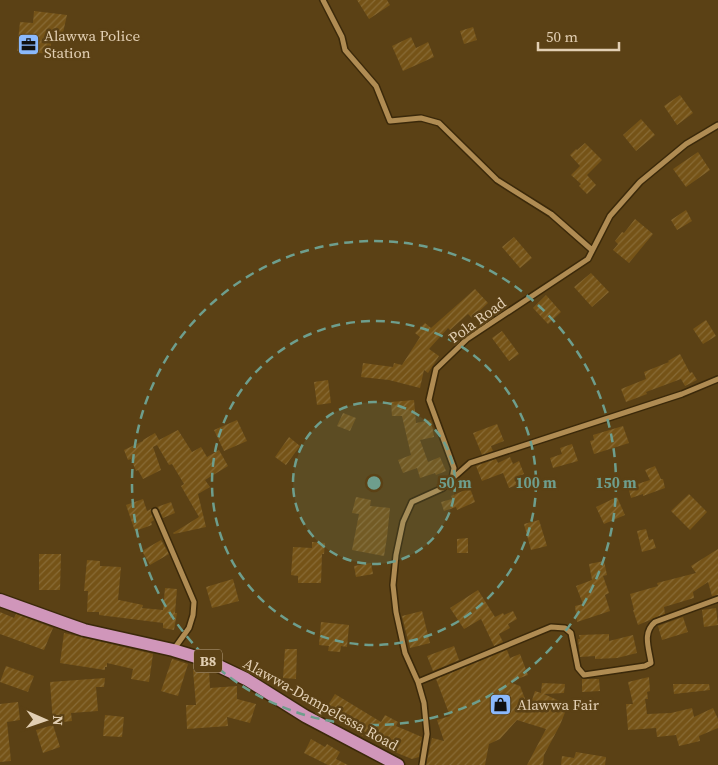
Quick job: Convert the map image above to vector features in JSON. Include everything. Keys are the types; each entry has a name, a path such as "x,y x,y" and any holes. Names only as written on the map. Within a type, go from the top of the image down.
{"main road":[{"name":"Alawwa-Dampelessa Road","path":"0,600 84,630 174,650 206,660 246,679 305,716 398,765"}],"street":[{"path":"323,0 342,37 344,50 376,86 390,121 421,118 439,122 497,180 551,214 592,250"},
{"name":"Pola Road","path":"452,479 454,468 429,400 436,369 467,339 588,259 610,216 640,182 686,144 718,125"},
{"path":"422,765 427,734 424,703 418,682 405,653 396,612 393,585 396,555 404,522 412,502 443,488 470,463 682,394 718,379"},
{"path":"155,511 194,602 194,615 189,628 174,650"},
{"path":"418,682 551,627 565,628 571,633 578,668 584,675 644,666 651,663 647,637 650,627 655,622 718,599"}],"building":[{"path":"357,0 387,0 390,5 369,19"},
{"path":"34,11 67,15 62,37 52,35 50,54 17,51 20,22 33,23"},
{"path":"473,27 477,40 464,44 460,31"},
{"path":"411,37 416,48 428,42 434,57 403,71 392,46"},
{"path":"680,95 693,113 677,125 664,106"},
{"path":"641,119 655,135 636,151 623,135"},
{"path":"585,143 602,160 587,175 596,185 587,194 579,186 581,184 571,175 580,166 570,155"},
{"path":"698,152 710,170 686,187 673,169"},
{"path":"686,210 692,221 677,230 671,220"},
{"path":"635,219 653,234 629,263 613,250 618,244 615,241"},
{"path":"514,237 532,258 520,268 502,247"},
{"path":"591,273 609,292 592,307 574,287"},
{"path":"475,289 488,303 472,318 468,314 450,330 448,328 429,349 439,356 428,373 424,370 420,388 389,380 361,377 363,363 393,367 394,363 402,365 420,337 415,333 425,323 431,328"},
{"path":"546,295 561,312 548,324 533,308"},
{"path":"706,320 716,336 703,344 693,329"},
{"path":"502,331 519,354 509,361 492,338"},
{"path":"680,354 690,373 692,372 697,380 685,386 681,379 646,392 647,394 626,402 621,389 646,379 644,372 669,362"},
{"path":"328,380 331,403 317,405 314,382"},
{"path":"414,400 416,423 431,420 434,437 420,440 428,462 440,457 446,471 420,478 417,468 403,473 398,460 411,455 402,416 392,416 391,402"},
{"path":"343,413 356,418 350,431 337,426"},
{"path":"237,420 247,441 224,451 214,430"},
{"path":"497,424 504,441 491,446 493,451 482,455 473,433"},
{"path":"623,426 629,443 594,454 590,441 594,440 593,435"},
{"path":"178,430 192,452 201,447 207,457 219,450 228,466 205,480 210,487 198,494 206,527 174,534 199,517 181,486 184,484 172,464 169,465 157,445 153,447 161,470 143,479 138,470 136,471 131,459 128,460 124,450 155,433 159,440"},
{"path":"289,437 300,446 286,465 275,457"},
{"path":"572,444 578,461 553,468 550,458 562,454 560,448"},
{"path":"510,457 513,464 519,461 524,474 519,476 522,483 509,488 503,473 482,481 476,466 496,459 498,463"},
{"path":"655,466 661,479 663,479 665,488 631,498 628,487 650,480 645,470"},
{"path":"470,488 475,502 457,510 456,507 444,511 441,502 452,499 451,496"},
{"path":"689,494 707,512 690,530 671,511"},
{"path":"356,497 371,500 370,506 390,508 384,556 352,550 359,514 352,513"},
{"path":"617,497 625,515 604,524 596,507"},
{"path":"143,499 147,511 151,509 154,520 151,522 152,525 135,531 126,505"},
{"path":"171,502 175,513 163,518 157,507"},
{"path":"539,520 547,546 531,550 524,524"},
{"path":"646,529 649,540 653,539 656,548 642,552 637,531"},
{"path":"468,538 468,553 457,553 457,539"},
{"path":"161,540 169,554 150,565 142,551"},
{"path":"312,542 325,543 324,554 322,554 321,583 298,583 298,576 291,575 293,547 312,548"},
{"path":"718,549 718,595 712,596 708,582 693,592 694,598 664,607 665,614 638,625 630,594 658,586 657,583 696,573 691,566"},
{"path":"39,554 61,554 60,590 39,590"},
{"path":"87,560 100,561 100,566 121,567 118,600 143,605 142,608 163,610 165,588 177,589 175,613 177,613 174,630 163,628 163,623 99,615 99,612 87,612 88,591 84,591"},
{"path":"604,561 607,575 603,576 609,593 605,595 610,611 577,622 575,606 583,604 576,586 592,580 589,564"},
{"path":"371,563 373,574 356,577 354,566"},
{"path":"233,579 239,601 212,608 206,587"},
{"path":"478,590 495,617 513,611 517,619 508,624 510,628 499,634 503,642 494,646 481,619 464,629 450,608"},
{"path":"716,608 718,625 704,627 702,610"},
{"path":"422,611 430,643 410,648 402,616"},
{"path":"0,612 14,618 16,614 53,628 44,650 0,634"},
{"path":"683,617 688,632 662,640 658,626"},
{"path":"321,622 349,625 347,647 341,646 340,652 328,651 329,646 319,645"},
{"path":"64,633 153,654 149,682 131,679 133,669 107,663 105,670 60,663"},
{"path":"609,634 609,641 633,635 637,653 617,658 595,659 595,656 580,657 579,635"},
{"path":"454,646 459,660 433,671 427,656"},
{"path":"285,649 297,649 296,679 283,678"},
{"path":"507,650 510,658 520,654 528,675 509,682 520,686 529,709 535,691 541,693 542,683 565,684 564,693 544,694 568,705 544,755 543,765 527,765 546,729 517,720 500,739 489,744 485,765 426,765 432,738 444,741 437,720 450,716 436,679"},
{"path":"172,659 188,664 178,696 161,691"},
{"path":"6,666 34,676 28,692 0,682"},
{"path":"193,670 209,670 210,688 237,686 237,699 256,704 250,723 227,717 228,726 187,729 186,705 196,705"},
{"path":"649,677 650,691 647,692 648,699 645,699 647,714 671,713 692,708 694,717 713,708 718,719 718,728 699,736 700,741 679,746 676,735 657,737 656,728 628,730 626,704 633,704 628,682"},
{"path":"105,678 104,687 96,687 98,711 71,713 72,721 53,723 50,682"},
{"path":"582,679 599,679 600,691 582,692"},
{"path":"673,684 709,684 710,690 674,694"},
{"path":"335,694 381,722 385,715 398,722 396,726 422,737 419,757 412,759 361,735 365,726 348,714 347,716 342,713 339,718 325,710"},
{"path":"18,702 20,720 7,722 11,761 0,762 0,704"},
{"path":"105,715 124,717 122,737 103,736"},
{"path":"53,725 60,747 43,753 36,730"},
{"path":"311,739 325,747 327,744 340,752 336,759 348,765 328,765 304,753"},
{"path":"576,752 606,757 605,765 561,765 562,756 574,758"}],"place":[{"name":"Alawwa Police Station","path":"28,44"},
{"name":"Alawwa Fair","path":"501,704"}]}
